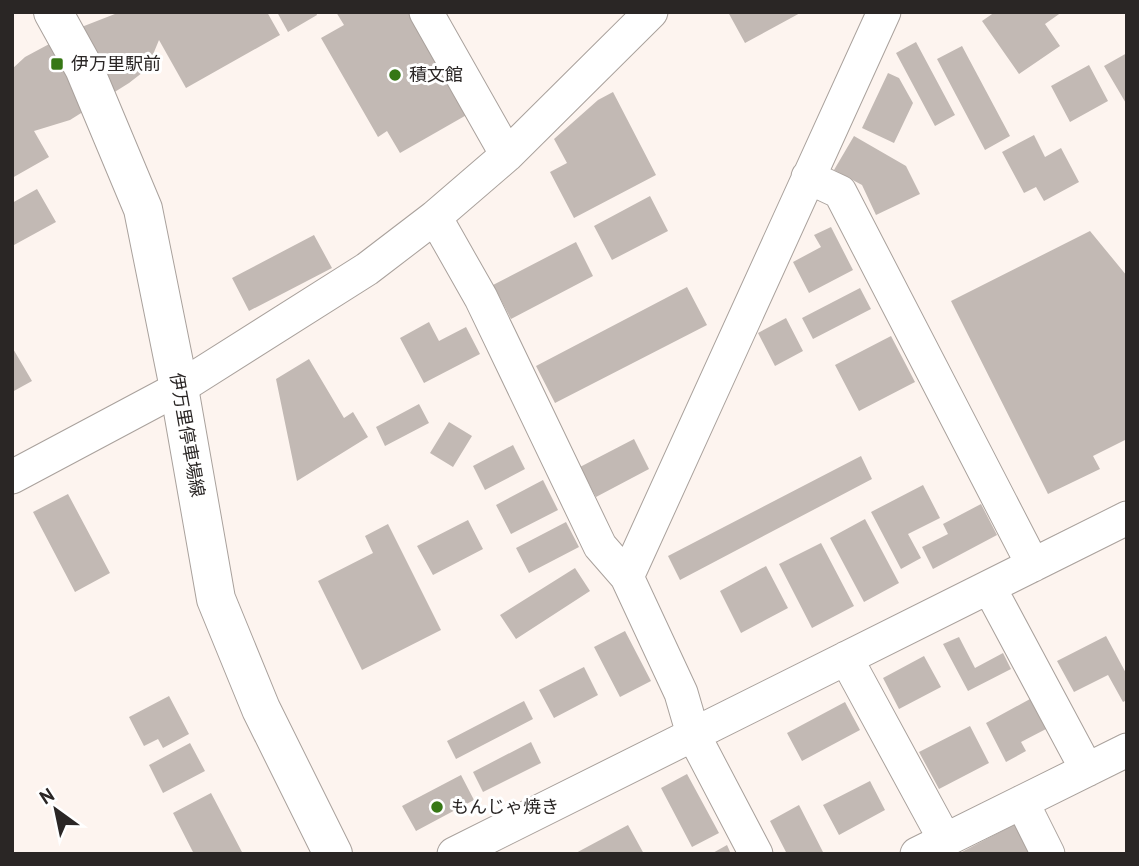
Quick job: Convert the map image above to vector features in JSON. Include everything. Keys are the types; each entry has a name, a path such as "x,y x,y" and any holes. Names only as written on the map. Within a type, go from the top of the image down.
{"main road":[{"name":"伊万里停車場線","path":"52,12 84,68 143,209 179,388 216,599 261,709 333,854"}],"street":[{"path":"426,12 507,155"},
{"path":"12,477 179,388 367,269 435,217 507,155 651,12"},
{"path":"627,578 884,12"},
{"path":"808,177 840,192 1033,565"},
{"path":"435,217 481,298 600,546 627,578 681,693 693,734 756,854"},
{"path":"454,854 1127,518"},
{"path":"989,587 1087,770"},
{"path":"846,658 931,847 1127,750"},
{"path":"1022,802 1048,854"}],"building":[{"path":"120,12 267,12 280,35 186,88 159,40 147,69 129,83 70,120 34,131 49,157 12,178 12,69 25,57 79,28"},
{"path":"277,12 316,12 317,15 288,32"},
{"name":"積文館","path":"336,12 412,12 470,113 400,153 387,131 378,137 321,38 344,25"},
{"path":"728,12 802,12 745,43"},
{"path":"995,12 1062,12 1045,24 1060,46 1019,74 982,21"},
{"path":"916,42 955,115 935,126 896,53"},
{"path":"962,46 1010,136 985,150 937,59"},
{"path":"1127,53 1127,105 1104,66"},
{"path":"1089,65 1108,101 1070,122 1051,86"},
{"path":"888,73 899,78 913,103 894,143 862,128"},
{"path":"613,92 656,175 574,218 550,172 567,163 554,139 598,100"},
{"path":"1034,135 1045,157 1061,148 1079,182 1044,201 1036,187 1024,193 1002,152"},
{"path":"854,136 906,166 920,194 876,215 862,185 834,170"},
{"path":"37,189 56,222 14,245 12,203"},
{"path":"650,196 668,231 612,260 594,226"},
{"path":"831,227 853,270 809,293 793,262 821,247 814,235"},
{"path":"1090,231 1127,276 1127,439 1093,456 1100,469 1048,494 951,301"},
{"path":"314,235 332,268 249,311 232,278"},
{"path":"576,242 593,276 511,319 493,285"},
{"path":"687,287 707,325 555,403 536,366"},
{"path":"860,288 871,309 813,339 802,318"},
{"path":"786,318 803,351 775,366 758,333"},
{"path":"429,322 439,341 466,327 480,354 424,383 400,338"},
{"path":"891,336 915,382 859,411 835,365"},
{"path":"12,347 32,381 12,392"},
{"path":"309,359 344,418 353,412 368,437 297,481 276,379"},
{"path":"419,404 429,423 385,446 376,427"},
{"path":"449,422 472,436 453,467 430,453"},
{"path":"634,439 649,469 596,497 580,467"},
{"path":"513,445 525,469 485,490 473,466"},
{"path":"861,456 872,479 680,580 668,556"},
{"path":"543,480 558,510 511,534 496,505"},
{"path":"923,485 940,518 908,534 921,558 901,569 871,512"},
{"path":"68,494 110,573 75,592 33,512"},
{"path":"981,504 997,535 933,569 922,547 948,534 943,524"},
{"path":"865,519 899,583 864,602 830,538"},
{"path":"468,520 483,549 433,575 417,546"},
{"path":"566,522 579,547 529,573 516,548"},
{"path":"388,524 441,630 362,670 318,581 373,553 365,536"},
{"path":"821,543 854,606 812,628 779,564"},
{"path":"766,566 788,608 741,633 720,591"},
{"path":"575,568 590,591 516,639 500,615"},
{"path":"625,631 651,681 620,697 594,647"},
{"path":"1106,636 1127,675 1127,700 1123,702 1108,675 1074,692 1057,661"},
{"path":"959,637 975,668 1003,653 1011,669 968,691 943,644"},
{"path":"924,656 941,687 899,709 883,678"},
{"path":"584,667 598,695 554,718 539,690"},
{"path":"169,696 189,734 163,748 158,739 144,746 129,717"},
{"path":"1030,699 1046,729 1021,742 1026,751 1006,762 986,723"},
{"path":"524,701 533,719 456,759 447,741"},
{"path":"845,702 860,730 802,761 787,733"},
{"path":"970,726 989,763 939,789 919,752"},
{"path":"531,742 541,763 483,792 473,772"},
{"path":"190,743 205,771 163,793 149,765"},
{"path":"687,774 719,833 692,847 661,788"},
{"path":"461,775 474,800 416,831 402,806"},
{"path":"870,781 885,810 839,835 823,805"},
{"path":"211,793 243,854 194,854 173,813"},
{"path":"799,805 824,854 787,854 770,821"},
{"path":"1017,823 1031,851 1026,854 958,854"},
{"path":"628,825 644,854 574,854"},
{"path":"727,845 731,854 711,854"}],"place":[{"name":"伊万里駅前","path":"57,64"},
{"name":"積文館","path":"395,75"},
{"name":"もんじゃ焼き","path":"437,807"}]}
